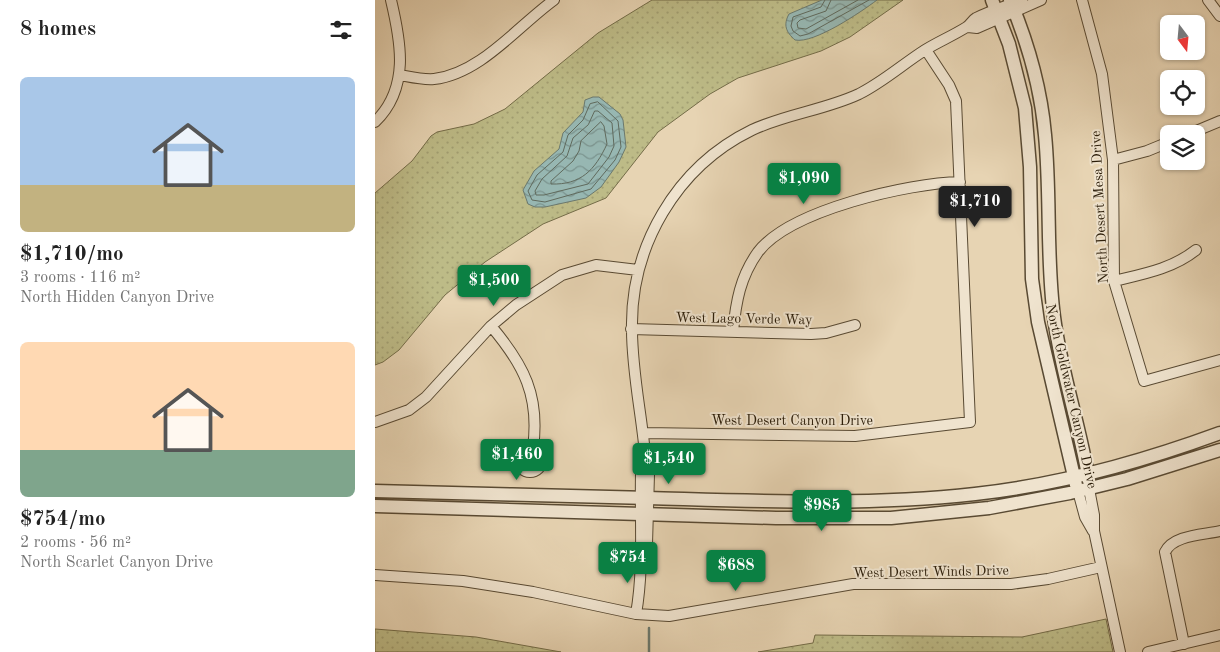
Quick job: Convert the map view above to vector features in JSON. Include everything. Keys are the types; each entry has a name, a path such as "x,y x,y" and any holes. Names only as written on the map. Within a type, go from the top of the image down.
{"street":[{"path":"375,122 391,99 400,75 400,38 391,0"},
{"path":"400,75 432,79 456,75 486,56 554,0"},
{"path":"636,614 642,557 639,545 649,474 646,465 644,433 631,329 638,270 659,217 675,192 723,146 751,130 789,115 857,95 876,85 926,50 968,27 974,19 1006,8 1041,0"},
{"name":"North Desert Mesa Drive","path":"1082,0 1103,74 1113,160 1114,281 1144,381 1220,360"},
{"path":"1208,0 1220,16"},
{"name":"North Goldwater Canyon Drive","path":"1006,8 1032,62 1042,107 1047,165 1049,271 1054,320 1088,473 1083,490 1085,517 1094,531 1120,652"},
{"name":"North Goldwater Canyon Drive","path":"1006,8 1027,124 1030,167 1032,279 1037,322 1073,476 1083,490"},
{"path":"733,331 736,296 744,274 759,251 780,231 808,217 861,200 935,182 960,182 956,101 949,85 926,50"},
{"path":"1205,127 1220,121"},
{"path":"1113,160 1160,146"},
{"name":"West Desert Canyon Drive","path":"644,433 855,436 970,422 960,182"},
{"path":"1114,281 1146,274 1181,262 1196,250"},
{"path":"375,422 409,410 426,397 491,326 516,305 562,274 596,264 638,270"},
{"name":"West Lago Verde Way","path":"631,329 826,333 855,325"},
{"path":"491,326 523,369 535,409 536,426 533,448"},
{"path":"375,491 783,502 907,500 976,494 1088,473 1167,451 1220,433"},
{"path":"375,506 776,518 891,518 989,508 1083,490 1136,477 1220,450"},
{"path":"1184,644 1165,560 1168,546 1178,540 1220,531"},
{"name":"West Desert Winds Drive","path":"375,575 463,581 533,592 636,614 669,616 853,584 1027,583 1101,567"},
{"path":"1148,652 1220,636"}],"shaded area":[{"path":"652,0 903,0 850,37 821,51 738,78 710,94 658,132 606,198 543,224 485,262 445,295 399,350 383,362 375,365 375,193 412,161 431,136 437,132 474,124 505,109 598,33"},
{"path":"1106,619 1113,652 758,652 813,643 815,635 1022,637"},
{"path":"375,629 476,637 561,652 375,652"}],"water":[{"path":"822,0 877,0 849,19 825,32 803,40 795,40 786,28 789,14"},
{"path":"599,97 620,114 623,120 626,147 619,162 601,187 586,198 545,207 535,207 528,204 523,190 534,171 559,149 563,133 583,112 585,100"}],"waterway":[{"path":"649,628 649,652"}]}
